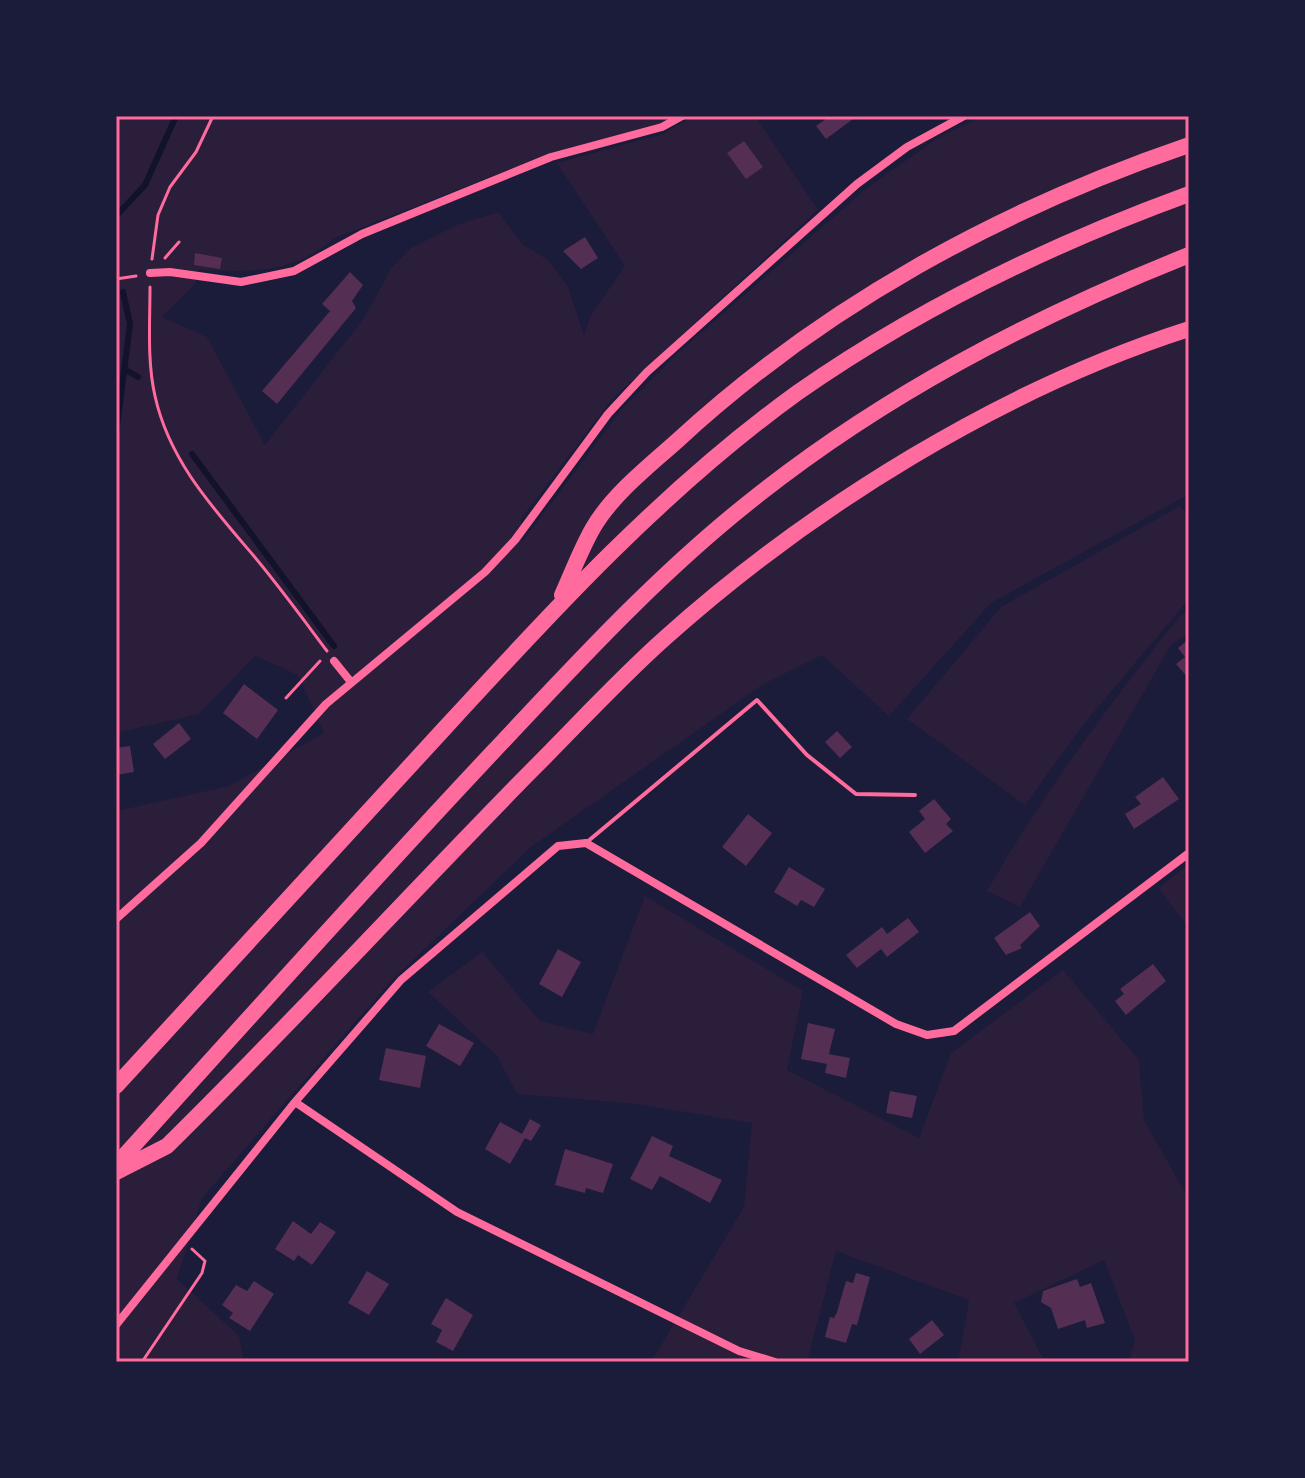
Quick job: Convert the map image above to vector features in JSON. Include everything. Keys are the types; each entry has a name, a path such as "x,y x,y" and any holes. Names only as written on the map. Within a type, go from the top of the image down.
{"highway":[{"path":"556,607 594,526 642,472 744,381 820,325 998,222 1189,145"},
{"path":"116,1086 556,607 645,519 722,451 798,393 879,341 1021,263 1189,194"},
{"path":"116,1165 579,660 664,575 748,503 841,433 1013,331 1099,291 1189,255"},
{"path":"116,1172 167,1146 569,733 664,639 740,576 882,477 959,431 1071,375 1189,329"}],"street":[{"path":"150,273 170,272 241,282 294,271 362,234 536,163 662,127 682,116"},
{"path":"116,919 201,843 326,704 485,572 515,540 608,414 647,372 857,184 907,147 964,116"},
{"path":"334,661 351,682"},
{"path":"116,1325 295,1102 401,980 558,846 586,843 896,1024 927,1035 954,1031 1189,853"},
{"path":"295,1102 457,1212 739,1351 775,1362"}],"lane":[{"path":"586,843 757,700 807,755 856,794 915,795"}],"path":[{"path":"213,116 196,152 170,187 158,215 150,273 153,381 169,440 205,501 283,592 334,661"},
{"path":"116,279 150,273"},
{"path":"286,698 328,652"},
{"path":"142,1362 202,1273 205,1261 184,1240"}],"shaded area":[{"path":"116,116 674,116 659,125 544,156 335,238 319,250 287,264 253,270 198,270 195,284 162,317 207,337 265,445 364,318 392,267 411,248 457,225 498,212 522,244 548,260 568,287 584,335 591,315 625,266 557,163 663,134 694,116 755,116 818,210 613,398 521,519 522,542 622,409 680,351 868,187 941,136 983,116 1189,116 1189,494 991,603 889,716 822,655 762,685 531,847 390,982 202,1198 177,1279 239,1336 244,1362 116,1362 116,811 229,786 324,733 298,675 255,656 199,714 116,733"},
{"path":"1180,506 1189,517 1189,599 1083,725 1025,805 907,719 1001,607"},
{"path":"1189,609 1189,633 1171,645 1020,907 987,891 1078,749 1153,650"},
{"path":"1189,864 1189,928 1158,888"},
{"path":"645,896 803,991 787,1070 919,1138 951,1053 1063,970 1139,1060 1144,1120 1189,1199 1187,1362 1129,1362 1135,1340 1104,1260 1014,1303 1045,1362 958,1362 969,1300 836,1251 807,1362 651,1362 744,1207 752,1123 637,1104 517,1094 497,1056 428,992 482,952 540,1021 593,1034"}],"building":[{"path":"830,116 857,116 826,139 816,126"},
{"path":"744,141 763,167 746,179 727,153"},
{"path":"585,237 598,258 581,269 563,251"},
{"path":"195,253 222,258 220,269 194,265"},
{"path":"350,272 363,285 352,301 356,308 277,404 262,391 330,311 322,304"},
{"path":"1189,639 1189,679 1176,664 1185,657 1178,648"},
{"path":"244,684 278,710 257,739 223,713"},
{"path":"179,723 191,739 165,759 153,744"},
{"path":"837,731 852,747 840,758 825,742"},
{"path":"130,746 134,772 116,775 116,748"},
{"path":"1163,777 1179,799 1134,829 1125,814 1141,804 1135,797"},
{"path":"934,799 951,819 946,824 953,831 925,853 909,832 925,819 919,811"},
{"path":"748,814 772,833 746,866 722,847"},
{"path":"789,867 825,889 814,907 801,900 797,906 774,892"},
{"path":"1030,912 1040,926 1020,945 1022,948 1006,955 994,938"},
{"path":"908,918 919,932 887,957 881,949 857,968 846,955 882,927 887,934"},
{"path":"558,949 581,962 562,997 539,984"},
{"path":"1153,964 1166,981 1126,1015 1115,1001 1124,994 1120,989"},
{"path":"808,1023 835,1029 829,1054 850,1058 846,1078 825,1073 827,1064 801,1059"},
{"path":"439,1024 474,1043 460,1066 426,1046"},
{"path":"386,1048 426,1056 420,1088 379,1080"},
{"path":"890,1091 917,1096 912,1118 886,1113"},
{"path":"530,1119 541,1125 531,1141 525,1138 510,1164 485,1149 500,1122 522,1134"},
{"path":"652,1136 673,1146 669,1156 722,1180 710,1203 660,1176 652,1190 630,1179"},
{"path":"565,1149 613,1164 603,1193 586,1188 585,1193 555,1185"},
{"path":"293,1221 311,1234 320,1222 336,1232 312,1265 298,1255 294,1261 275,1249"},
{"path":"367,1271 389,1284 369,1315 348,1303"},
{"path":"856,1273 870,1277 857,1325 852,1324 846,1343 825,1337 830,1317 834,1318 837,1312 846,1281 853,1283"},
{"path":"1077,1279 1080,1287 1091,1283 1105,1323 1087,1328 1085,1320 1058,1329 1051,1308 1041,1302 1043,1291"},
{"path":"254,1281 274,1294 250,1331 229,1318 233,1313 222,1305 236,1285 247,1291"},
{"path":"446,1298 473,1315 453,1351 436,1342 442,1330 431,1324"},
{"path":"932,1320 944,1335 920,1354 909,1339"}],"waterway":[{"path":"116,216 145,185 176,116"},
{"path":"116,434 130,324 123,292"},
{"path":"126,370 138,377"},
{"path":"192,454 334,646"}]}
